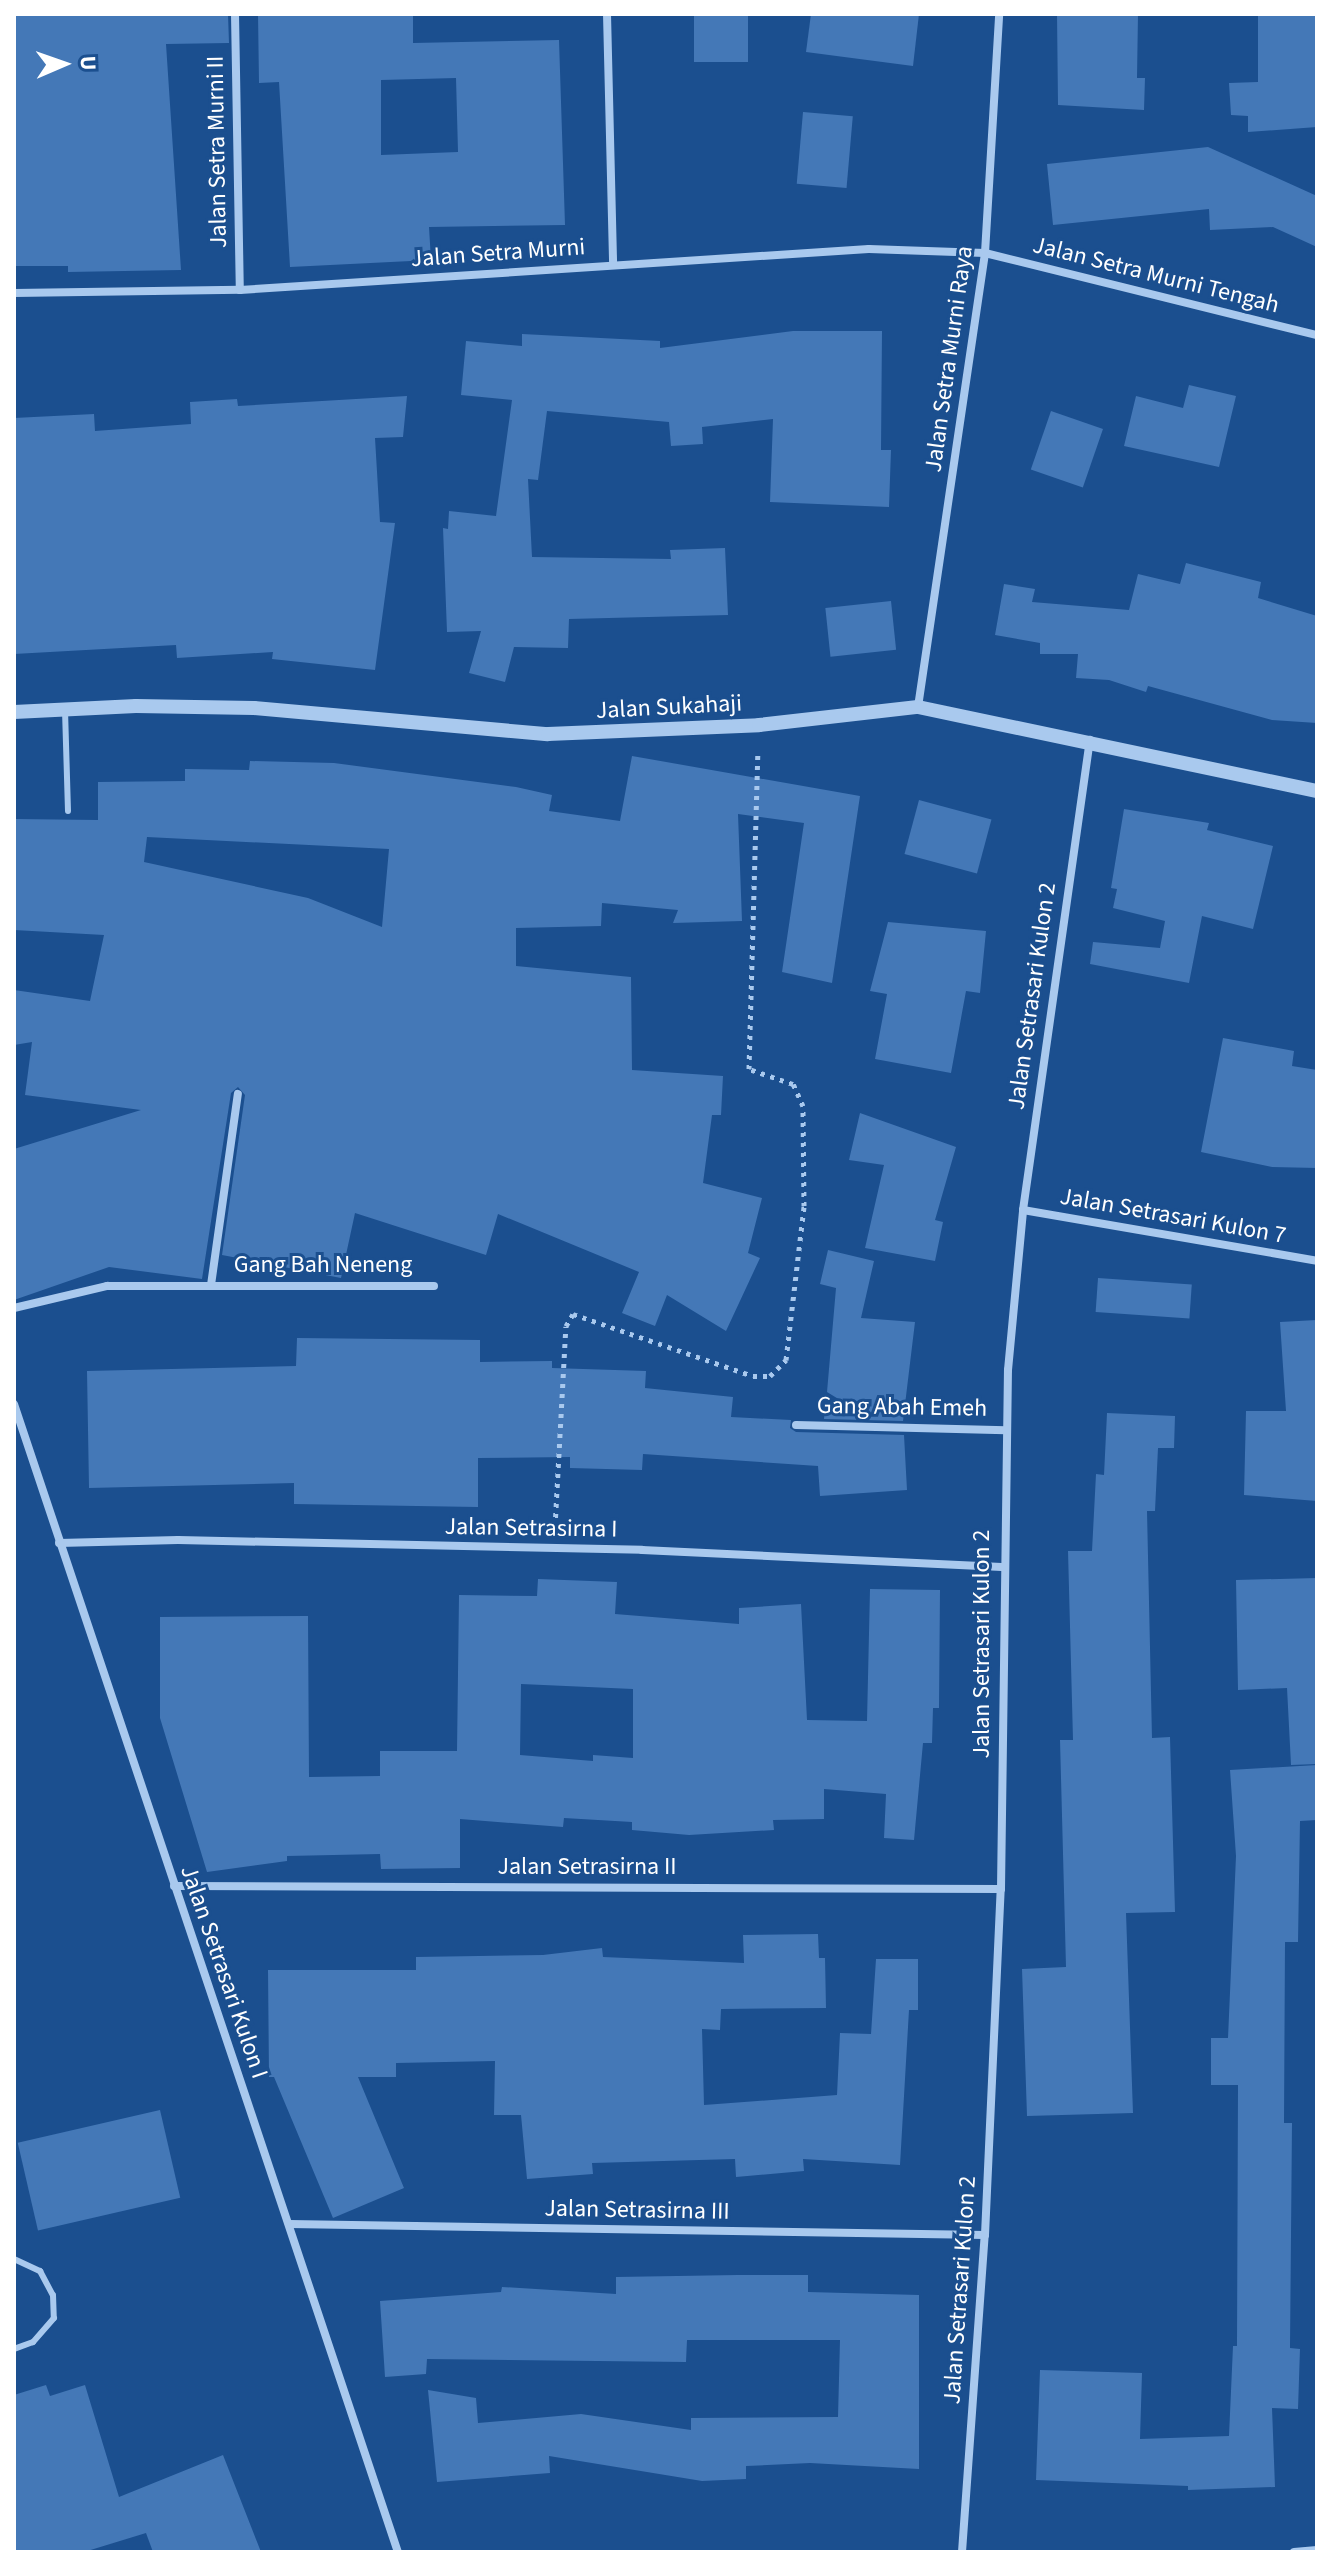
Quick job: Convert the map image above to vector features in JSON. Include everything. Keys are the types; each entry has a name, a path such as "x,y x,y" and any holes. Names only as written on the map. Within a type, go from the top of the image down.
{"street":[{"name":"Jalan Setra Murni II","path":"235,14 240,290"},
{"path":"607,14 613,265"},
{"name":"Jalan Setra Murni Raya","path":"918,707 985,253 999,14"},
{"name":"Jalan Setra Murni","path":"14,293 240,290 869,249 985,253"},
{"name":"Jalan Setra Murni Tengah","path":"985,253 1317,335"},
{"name":"Jalan Sukahaji","path":"14,712 254,708 548,734 759,725 918,707 1090,740 1317,791"},
{"name":"Jalan Setrasari Kulon 2","path":"962,2552 985,2235 1001,1889 1002,1567 1006,1430 1023,1210 1090,740"},
{"name":"Gang Bah Neneng","path":"211,1285 238,1094"},
{"name":"Jalan Setrasari Kulon 7","path":"1023,1210 1317,1261"},
{"name":"Gang Bah Neneng","path":"14,1308 107,1286 434,1286"},
{"name":"Jalan Setrasari Kulon I","path":"14,1404 398,2552"},
{"name":"Gang Abah Emeh","path":"796,1425 1006,1430"},
{"name":"Jalan Setrasirna I","path":"59,1543 178,1540 554,1549 1002,1567"},
{"name":"Jalan Setrasirna II","path":"174,1886 1001,1889"},
{"name":"Jalan Setrasirna III","path":"289,2224 985,2235"},
{"path":"1294,2552 1317,2550"}],"lane":[{"path":"65,710 68,811"},
{"path":"14,2259 40,2271 53,2295 54,2318 33,2342 14,2349"}],"path":[{"path":"554,1549 566,1326 573,1314 753,1376 770,1376 786,1360 804,1206 803,1106 793,1084 749,1069 759,725"}],"building":[{"path":"14,14 228,14 229,43 166,44 181,270 68,272 68,266 14,266"},
{"path":"258,14 413,14 413,43 559,40 565,225 429,227 431,260 290,267 279,82 259,83","holes":["456,78 458,152 381,155 381,80"]},
{"path":"694,14 748,14 748,62 694,62"},
{"path":"811,14 919,14 913,66 806,52"},
{"path":"1057,14 1138,14 1137,78 1145,78 1144,110 1058,105"},
{"path":"1258,14 1317,14 1317,127 1248,132 1248,116 1231,115 1229,83 1258,82"},
{"path":"803,112 853,116 847,188 797,184"},
{"path":"1208,147 1317,196 1317,247 1273,227 1210,230 1209,209 1053,225 1047,164"},
{"path":"793,331 882,331 881,450 891,450 889,507 770,502 773,419 702,427 703,444 671,446 669,422 547,411 538,480 528,479 532,557 671,559 670,550 725,548 728,615 569,619 568,648 514,647 505,682 469,673 481,631 447,632 443,528 448,529 449,511 496,516 512,400 461,395 466,341 522,346 522,334 660,341 660,348"},
{"path":"1189,385 1236,396 1219,467 1124,446 1136,396 1183,408"},
{"path":"407,396 403,437 375,438 380,522 395,523 375,670 272,659 273,652 177,658 176,645 14,654 14,418 94,414 95,431 191,424 190,402 237,399 238,406"},
{"path":"1051,411 1103,429 1083,488 1031,470"},
{"path":"1186,563 1261,582 1258,598 1317,616 1317,723 1272,720 1148,686 1146,692 1109,680 1076,678 1078,654 1040,654 1040,643 995,635 1004,584 1035,589 1032,602 1129,610 1138,574 1180,584"},
{"path":"891,601 896,650 830,657 825,608"},
{"path":"632,756 860,796 832,983 782,972 804,823 738,814 742,921 673,923 678,910 602,903 601,926 516,928 516,966 631,977 632,1070 723,1076 721,1115 712,1115 703,1183 762,1198 748,1253 760,1258 726,1331 667,1295 655,1326 622,1313 639,1272 498,1214 486,1255 355,1213 341,1278 222,1255 245,1095 238,1087 231,1093 202,1279 109,1267 14,1300 14,1149 141,1110 25,1095 32,1042 14,1045 14,990 90,1001 104,935 14,930 14,819 98,820 98,782 185,781 185,769 249,770 250,761 334,763 516,787 552,795 549,811 620,821","holes":["147,837 389,849 382,927 308,898 144,862"]},
{"path":"919,800 991,819 977,874 905,854"},
{"path":"1124,809 1209,823 1207,830 1273,846 1253,929 1202,916 1189,983 1090,964 1093,942 1160,948 1165,921 1113,908 1117,889 1111,888"},
{"path":"888,922 986,931 980,993 966,991 951,1073 875,1059 887,994 870,991"},
{"path":"1223,1038 1294,1051 1292,1066 1317,1070 1317,1168 1272,1167 1201,1152"},
{"path":"860,1113 956,1147 935,1220 943,1222 935,1261 865,1248 884,1165 849,1160"},
{"path":"828,1250 874,1261 861,1318 915,1322 903,1421 824,1419 825,1408 858,1411 827,1392 836,1288 820,1284"},
{"path":"1098,1278 1192,1285 1189,1318 1096,1312"},
{"path":"1317,1320 1317,1501 1244,1495 1246,1411 1286,1411 1280,1322"},
{"path":"297,1338 480,1340 480,1362 552,1361 552,1368 646,1371 645,1388 733,1397 731,1417 791,1420 790,1428 796,1432 904,1435 907,1490 820,1496 818,1466 643,1454 642,1470 570,1468 570,1457 478,1458 478,1507 294,1504 294,1483 89,1488 87,1371 296,1366"},
{"path":"1107,1413 1175,1416 1174,1448 1158,1448 1155,1511 1147,1511 1152,1738 1170,1737 1175,1912 1126,1913 1133,2113 1027,2116 1022,1969 1066,1967 1060,1740 1073,1740 1068,1551 1092,1551 1096,1474 1104,1475"},
{"path":"1317,1578 1317,1764 1291,1765 1287,1688 1238,1690 1236,1580"},
{"path":"538,1579 617,1582 615,1614 739,1624 739,1608 801,1604 807,1720 867,1721 870,1589 940,1590 939,1708 933,1708 932,1743 923,1743 914,1840 884,1838 886,1794 824,1789 824,1819 773,1820 774,1830 689,1835 632,1830 632,1822 564,1818 563,1827 460,1819 460,1868 381,1869 380,1854 287,1856 287,1861 207,1872 160,1718 160,1617 308,1616 309,1777 380,1776 380,1751 457,1751 459,1595 537,1596","holes":["521,1684 633,1689 633,1758 593,1755 593,1761 520,1755"]},
{"path":"1317,1765 1317,1820 1300,1821 1298,1942 1285,1942 1284,2123 1292,2123 1290,2348 1300,2349 1298,2409 1272,2408 1275,2487 1188,2490 1188,2486 1036,2480 1040,2370 1142,2373 1140,2439 1229,2436 1233,2346 1237,2346 1238,2085 1211,2085 1211,2038 1228,2038 1236,1856 1230,1770"},
{"path":"818,1934 819,1958 825,1958 826,2008 721,2009 720,2030 702,2029 704,2105 837,2095 840,2033 871,2034 876,1959 918,1959 918,2010 909,2010 900,2165 803,2159 804,2171 736,2177 735,2159 592,2163 593,2174 527,2179 521,2115 494,2115 495,2061 396,2063 396,2077 358,2077 404,2188 333,2218 274,2077 269,2077 268,1970 416,1970 416,1957 543,1955 602,1948 603,1957 744,1963 743,1935"},
{"path":"160,2110 180,2198 38,2231 18,2143"},
{"path":"808,2275 808,2292 919,2295 919,2469 810,2463 746,2466 746,2479 702,2481 549,2456 550,2473 437,2482 428,2390 476,2398 478,2423 581,2414 691,2430 691,2418 838,2417 840,2340 687,2340 686,2362 427,2359 426,2374 385,2377 380,2301 501,2292 502,2287 616,2294 616,2277"},
{"path":"46,2385 50,2396 85,2385 119,2497 223,2455 261,2552 153,2552 146,2533 84,2552 14,2552 14,2395"}]}
